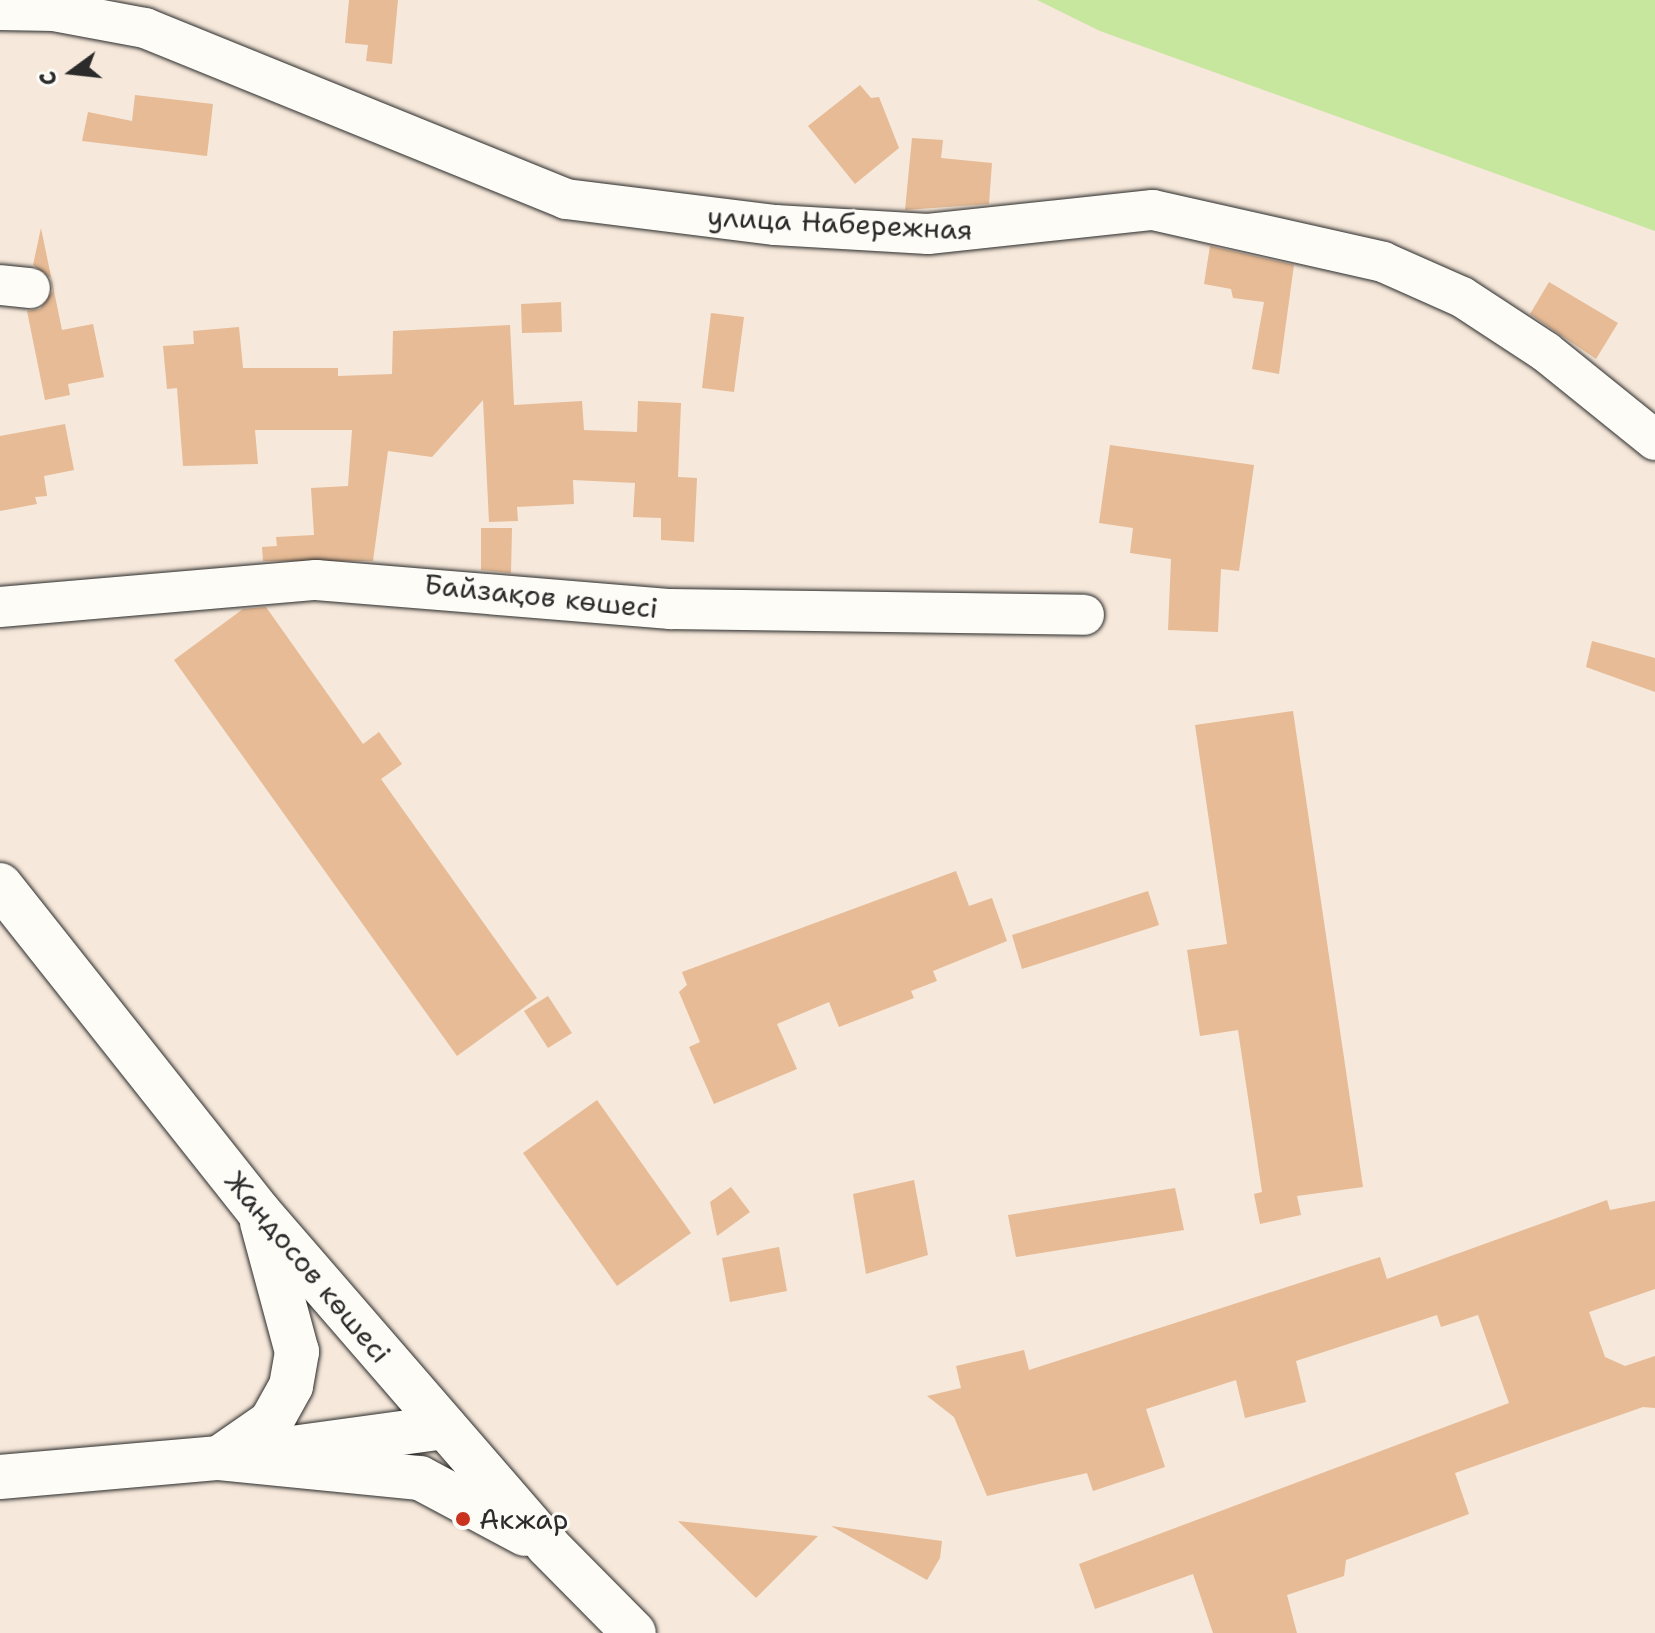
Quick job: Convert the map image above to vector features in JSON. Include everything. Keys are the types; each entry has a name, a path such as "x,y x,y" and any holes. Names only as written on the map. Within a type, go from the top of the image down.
{"main road":[{"name":"Жандосов көшесі","path":"0,885 259,1212 548,1546 634,1633"},
{"path":"219,1458 271,1422 291,1386 297,1352 259,1212"},
{"path":"0,1477 219,1458 445,1427"},
{"path":"219,1458 420,1478 548,1546"}],"street":[{"name":"улица Набережная","path":"0,10 140,14 566,199 775,225 928,234 1153,210 1383,262 1462,297 1546,352 1655,440"},
{"name":"Байзақов көшесі","path":"0,607 316,580 671,609 1084,615"}],"green space":[{"path":"1037,0 1655,0 1655,231 1100,31"}],"building":[{"path":"349,0 398,0 392,64 366,61 368,45 345,43"},
{"path":"860,85 871,98 879,97 899,148 855,184 808,126"},
{"path":"135,95 213,104 207,156 82,141 88,112 132,121"},
{"path":"912,138 943,140 941,158 992,163 989,204 905,210"},
{"path":"41,228 62,330 93,324 104,377 68,384 70,395 45,400 27,311 40,309 53,291 51,278 33,265"},
{"path":"1210,246 1294,265 1279,374 1252,369 1264,302 1233,298 1231,289 1204,284"},
{"path":"1549,282 1618,323 1596,359 1530,314"},
{"path":"561,302 562,332 522,333 521,304"},
{"path":"711,313 744,317 734,392 702,388"},
{"path":"510,325 514,405 582,401 584,430 637,432 638,401 681,403 678,477 697,478 694,542 661,540 661,518 633,517 635,483 573,480 574,504 517,507 518,521 489,522 483,400 432,457 388,451 373,561 263,561 262,547 277,546 276,537 314,535 311,488 348,486 352,430 255,430 258,464 183,466 177,388 167,389 163,346 194,344 193,331 239,327 243,368 338,368 338,376 392,374 393,331"},
{"path":"65,424 74,470 44,476 47,496 35,497 37,504 0,511 0,436"},
{"path":"1110,445 1254,465 1239,571 1221,569 1218,632 1168,630 1171,559 1130,553 1133,528 1099,523"},
{"path":"481,528 512,528 511,573 481,570"},
{"path":"266,607 363,744 379,732 402,764 381,779 537,998 457,1056 174,660 243,609"},
{"path":"1592,641 1655,658 1655,692 1586,667"},
{"path":"1293,711 1363,1187 1297,1196 1301,1215 1260,1224 1254,1194 1262,1192 1238,1030 1200,1036 1187,950 1227,944 1195,725"},
{"path":"956,871 969,906 992,898 1007,941 933,971 937,981 911,991 914,998 839,1027 829,1002 777,1024 797,1069 714,1104 689,1047 700,1042 679,992 687,985 682,972"},
{"path":"1148,891 1159,925 1022,969 1012,935"},
{"path":"548,996 572,1033 548,1048 524,1011"},
{"path":"597,1100 691,1233 617,1286 523,1153"},
{"path":"914,1180 928,1255 866,1274 853,1194"},
{"path":"731,1187 750,1212 717,1236 710,1202"},
{"path":"1175,1188 1184,1230 1016,1257 1008,1215"},
{"path":"1607,1200 1610,1210 1655,1201 1655,1289 1589,1312 1605,1357 1625,1366 1655,1356 1655,1408 1643,1407 1455,1473 1469,1514 1346,1560 1344,1576 1287,1595 1297,1633 1213,1633 1193,1574 1095,1609 1079,1564 1509,1403 1478,1315 1441,1327 1437,1315 1296,1361 1306,1402 1245,1418 1236,1380 1146,1409 1165,1467 1093,1491 1087,1473 987,1496 954,1417 927,1396 961,1388 956,1366 1024,1350 1029,1370 1380,1257 1387,1279"},
{"path":"779,1247 787,1291 730,1302 722,1258"},
{"path":"678,1521 818,1536 756,1598"},
{"path":"831,1526 942,1541 940,1558 927,1580"}],"place":[{"name":"Акжар","path":"463,1519"}]}
